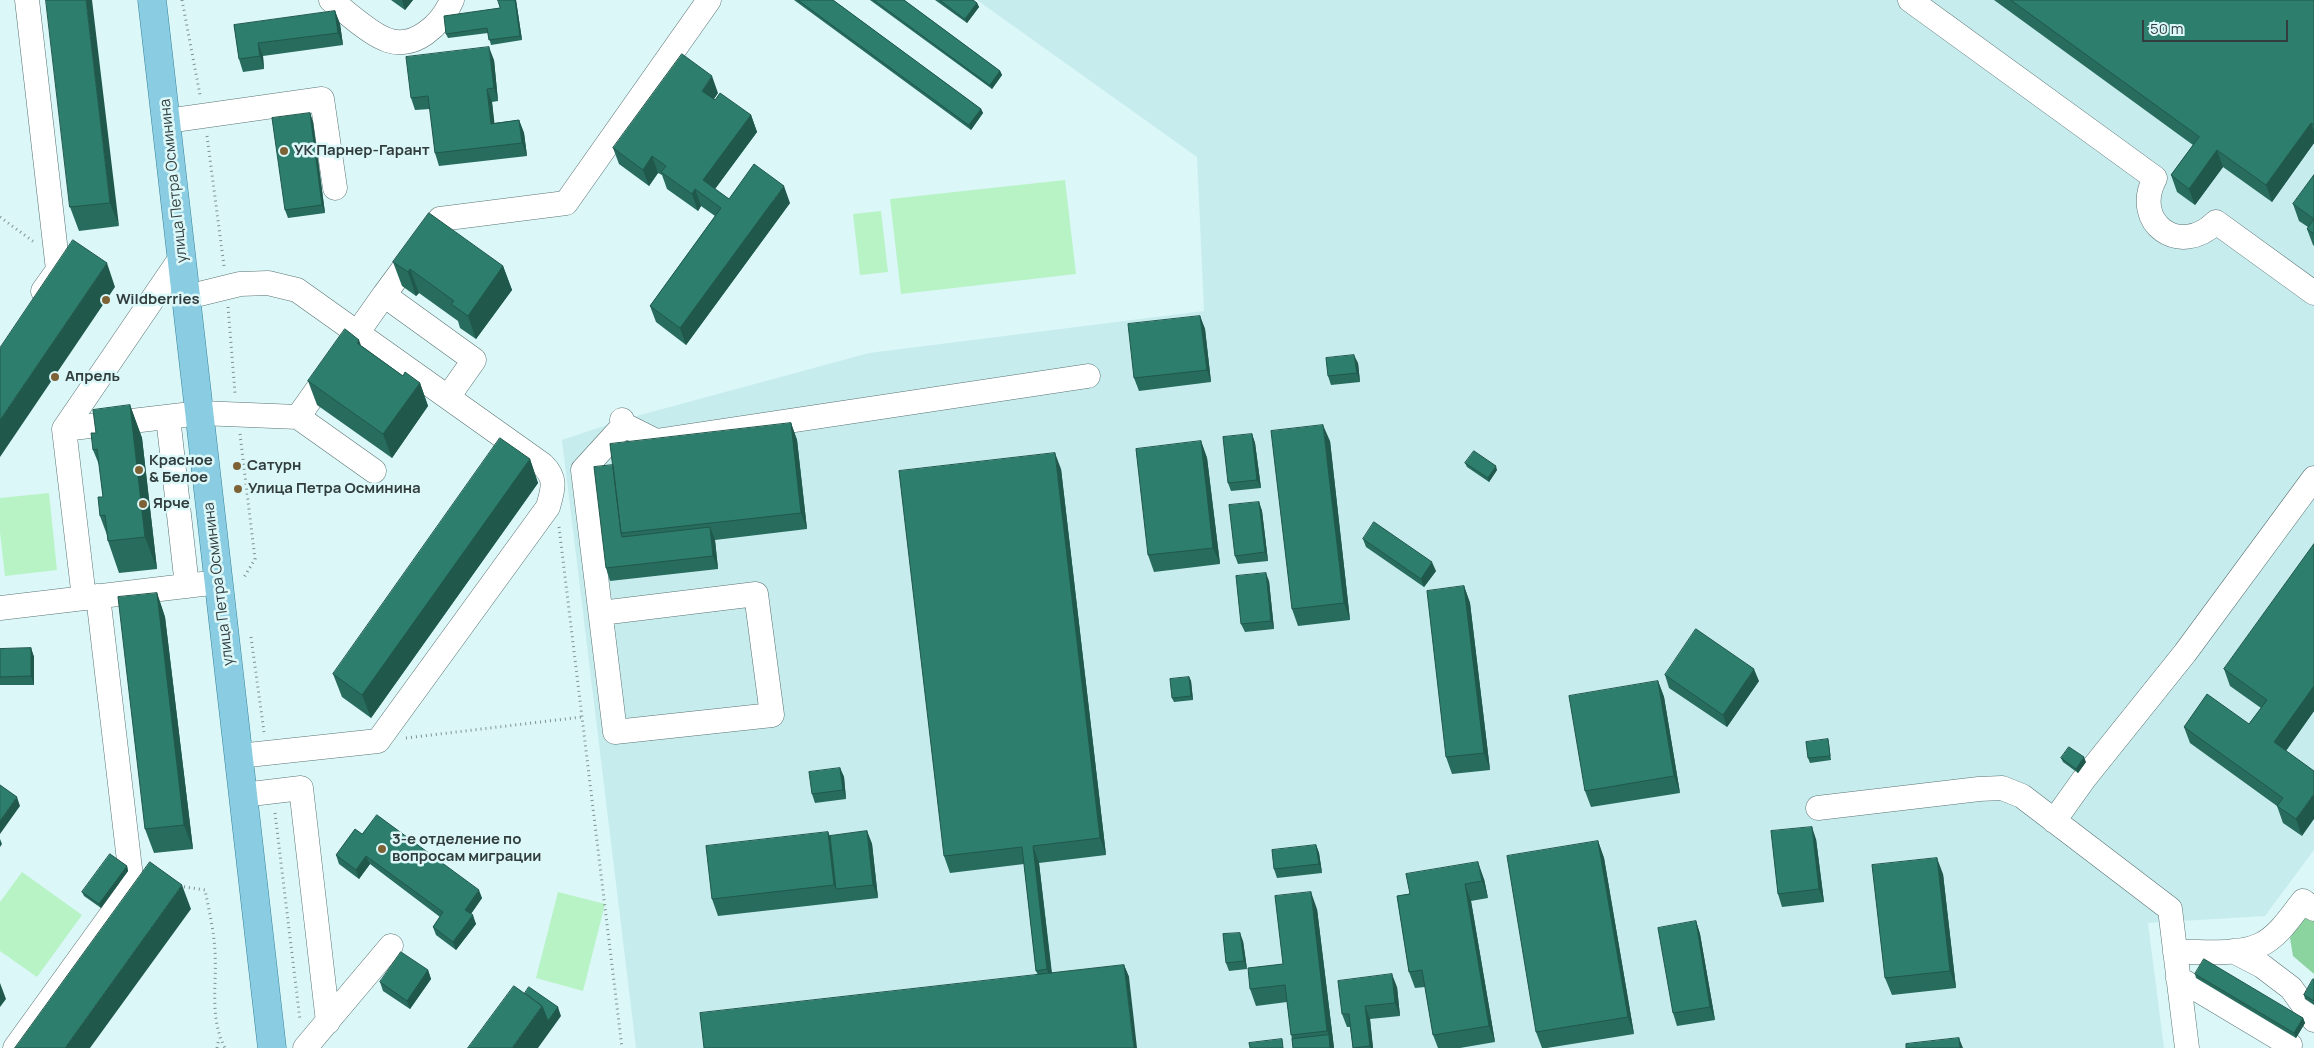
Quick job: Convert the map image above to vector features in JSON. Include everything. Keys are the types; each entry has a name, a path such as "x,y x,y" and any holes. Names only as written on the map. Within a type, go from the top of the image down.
{"main road":[{"name":"улица Петра Осминина","path":"152,0 200,413 231,580 239,756 272,1048"}],"street":[{"path":"26,0 58,270 29,311"},
{"path":"331,0 385,40 403,42 426,35 448,11 452,0"},
{"path":"298,417 440,219 566,203 709,0"},
{"path":"1910,0 2155,178 2149,192 2149,209 2152,219 2168,234 2178,237 2194,237 2209,230 2216,222 2314,293"},
{"path":"167,120 322,99 335,188"},
{"path":"14,1048 132,886 91,597 64,429 182,256"},
{"path":"187,297 227,287 268,283 297,290 543,465 551,473 554,486 548,507 378,741 239,756"},
{"path":"384,295 474,360 448,397"},
{"path":"602,613 756,594 772,715 615,732 602,613 583,470 623,423 656,441 1088,376"},
{"path":"64,429 200,413 298,417 374,471"},
{"path":"168,417 187,586"},
{"path":"2054,821 2084,779 2185,652 2314,478"},
{"path":"0,608 231,580"},
{"path":"244,795 301,788 328,1022"},
{"path":"1818,808 1979,789 2002,788 2022,796 2170,909 2187,1048"},
{"path":"2175,952 2233,951 2260,945 2281,929 2303,901 2314,909"},
{"path":"305,1048 390,946"},
{"path":"2233,951 2262,966 2291,988 2314,1020"},
{"path":"2178,978 2290,1045"}],"path":[{"path":"182,0 204,115 227,287"},
{"path":"0,217 56,257"},
{"path":"559,525 622,1048"},
{"path":"231,580 255,559"},
{"path":"378,741 582,717"},
{"path":"178,886 205,890 216,952 213,999 219,1038 217,1048"},
{"path":"219,1038 225,1048"}],"shaded area":[{"path":"977,0 2314,0 2314,850 2265,916 2148,923 2164,1048 636,1048 562,440 622,420 869,353 1204,311 1197,157"}],"green space":[{"path":"1065,180 1076,274 901,294 890,199"},
{"path":"881,211 888,272 860,275 853,214"},
{"path":"49,493 57,570 5,576 0,532 0,498"},
{"path":"22,872 82,915 37,977 0,951 0,902"},
{"path":"558,892 605,904 583,991 536,978"},
{"path":"2314,916 2314,974 2293,956 2290,938 2302,920"}],"building":[{"path":"46,0 86,0 110,203 70,207"},
{"path":"498,0 515,0 520,36 489,40 487,28 446,34 444,16 500,8"},
{"path":"798,0 833,0 981,109 969,125"},
{"path":"874,0 904,0 1000,71 990,85"},
{"path":"940,0 973,0 977,3 965,19"},
{"path":"2011,0 2314,0 2314,125 2311,123 2266,185 2217,150 2189,189 2171,175 2199,137"},
{"path":"335,11 338,33 258,43 260,56 239,59 234,25"},
{"path":"489,47 494,88 487,89 491,124 519,120 522,143 435,153 428,96 411,98 406,57"},
{"path":"682,54 712,76 702,91 715,100 720,93 751,115 703,180 729,199 754,164 784,186 680,328 650,306 721,208 695,189 692,194 661,172 666,166 652,156 643,170 613,148"},
{"path":"310,113 322,205 285,210 272,118"},
{"path":"2314,175 2314,219 2293,204"},
{"path":"429,213 503,266 468,316 451,304 454,301 410,269 408,272 393,262"},
{"path":"2314,219 2314,234 2307,229"},
{"path":"73,240 107,263 0,420 0,348"},
{"path":"1200,316 1207,370 1134,378 1128,324"},
{"path":"345,329 359,340 357,343 403,376 405,372 420,383 383,434 308,381"},
{"path":"1354,355 1357,373 1328,376 1326,358"},
{"path":"130,405 145,537 108,541 105,515 100,516 98,497 103,497 97,449 93,450 91,433 96,433 93,410"},
{"path":"791,423 801,513 621,533 610,444"},
{"path":"1323,425 1344,603 1292,609 1271,431"},
{"path":"1252,434 1257,480 1228,483 1223,437"},
{"path":"500,438 530,459 362,695 333,674"},
{"path":"1201,441 1213,548 1148,555 1136,449"},
{"path":"1474,451 1496,466 1488,478 1465,463"},
{"path":"1055,453 1100,838 1033,846 1047,969 1036,971 1022,847 944,856 899,471"},
{"path":"613,465 622,537 710,527 713,556 606,568 594,467"},
{"path":"1259,502 1265,552 1235,556 1229,505"},
{"path":"1374,522 1432,562 1421,579 1363,539"},
{"path":"2314,544 2314,686 2274,742 2314,771 2314,794 2296,819 2277,806 2283,798 2184,727 2207,694 2249,724 2267,700 2224,669"},
{"path":"1266,573 1271,621 1241,624 1236,576"},
{"path":"1464,586 1484,753 1446,757 1427,591"},
{"path":"157,593 184,825 145,829 118,597"},
{"path":"1696,629 1754,669 1723,715 1665,675"},
{"path":"31,648 31,676 0,677 0,649"},
{"path":"1189,677 1191,696 1172,698 1170,679"},
{"path":"1658,681 1674,776 1585,791 1569,696"},
{"path":"1828,739 1830,756 1808,758 1806,742"},
{"path":"2069,747 2084,757 2076,769 2061,758"},
{"path":"840,768 843,790 812,794 809,772"},
{"path":"0,785 17,797 0,821"},
{"path":"377,815 479,890 465,910 473,915 453,942 433,927 443,912 366,856 356,870 336,855 355,829 362,834"},
{"path":"1812,827 1819,889 1778,894 1771,831"},
{"path":"867,831 873,885 836,889 830,836"},
{"path":"828,832 834,885 712,899 706,846"},
{"path":"1598,841 1628,1017 1536,1032 1507,856"},
{"path":"1316,845 1319,864 1274,869 1272,850"},
{"path":"110,854 127,866 99,904 82,892"},
{"path":"1937,858 1950,971 1885,978 1872,865"},
{"path":"150,862 182,885 65,1048 15,1048"},
{"path":"1478,862 1482,881 1465,884 1489,1026 1433,1035 1422,970 1409,972 1397,896 1410,894 1406,874"},
{"path":"1311,892 1327,1031 1291,1035 1285,985 1250,989 1248,968 1283,964 1275,896"},
{"path":"1696,921 1710,1007 1673,1013 1658,928"},
{"path":"1240,933 1244,961 1226,963 1223,934"},
{"path":"401,952 428,970 407,1001 380,982"},
{"path":"2204,959 2303,1018 2294,1033 2195,974"},
{"path":"1124,965 1134,1048 704,1048 700,1013"},
{"path":"1392,974 1395,1003 1365,1006 1370,1046 1353,1048 1349,1014 1342,1014 1338,981"},
{"path":"2314,979 2314,1001 2304,995"},
{"path":"514,986 542,1006 512,1048 468,1048"},
{"path":"529,987 558,1007 548,1021 542,1006 525,993"},
{"path":"1329,1035 1330,1048 1293,1048 1292,1039"},
{"path":"1959,1038 1960,1048 1906,1048 1906,1044"},
{"path":"1282,1039 1283,1048 1250,1048 1249,1043"}],"place":[{"name":"УК Парнер-Гарант","path":"284,151"},
{"name":"Wildberries","path":"106,300"},
{"name":"Апрель","path":"55,377"},
{"name":"Сатурн","path":"237,466"},
{"name":"Красное & Белое","path":"139,470"},
{"name":"Улица Петра Осминина","path":"238,489"},
{"name":"Ярче","path":"143,504"},
{"name":"3-е отделение по вопросам миграции","path":"382,849"}]}
